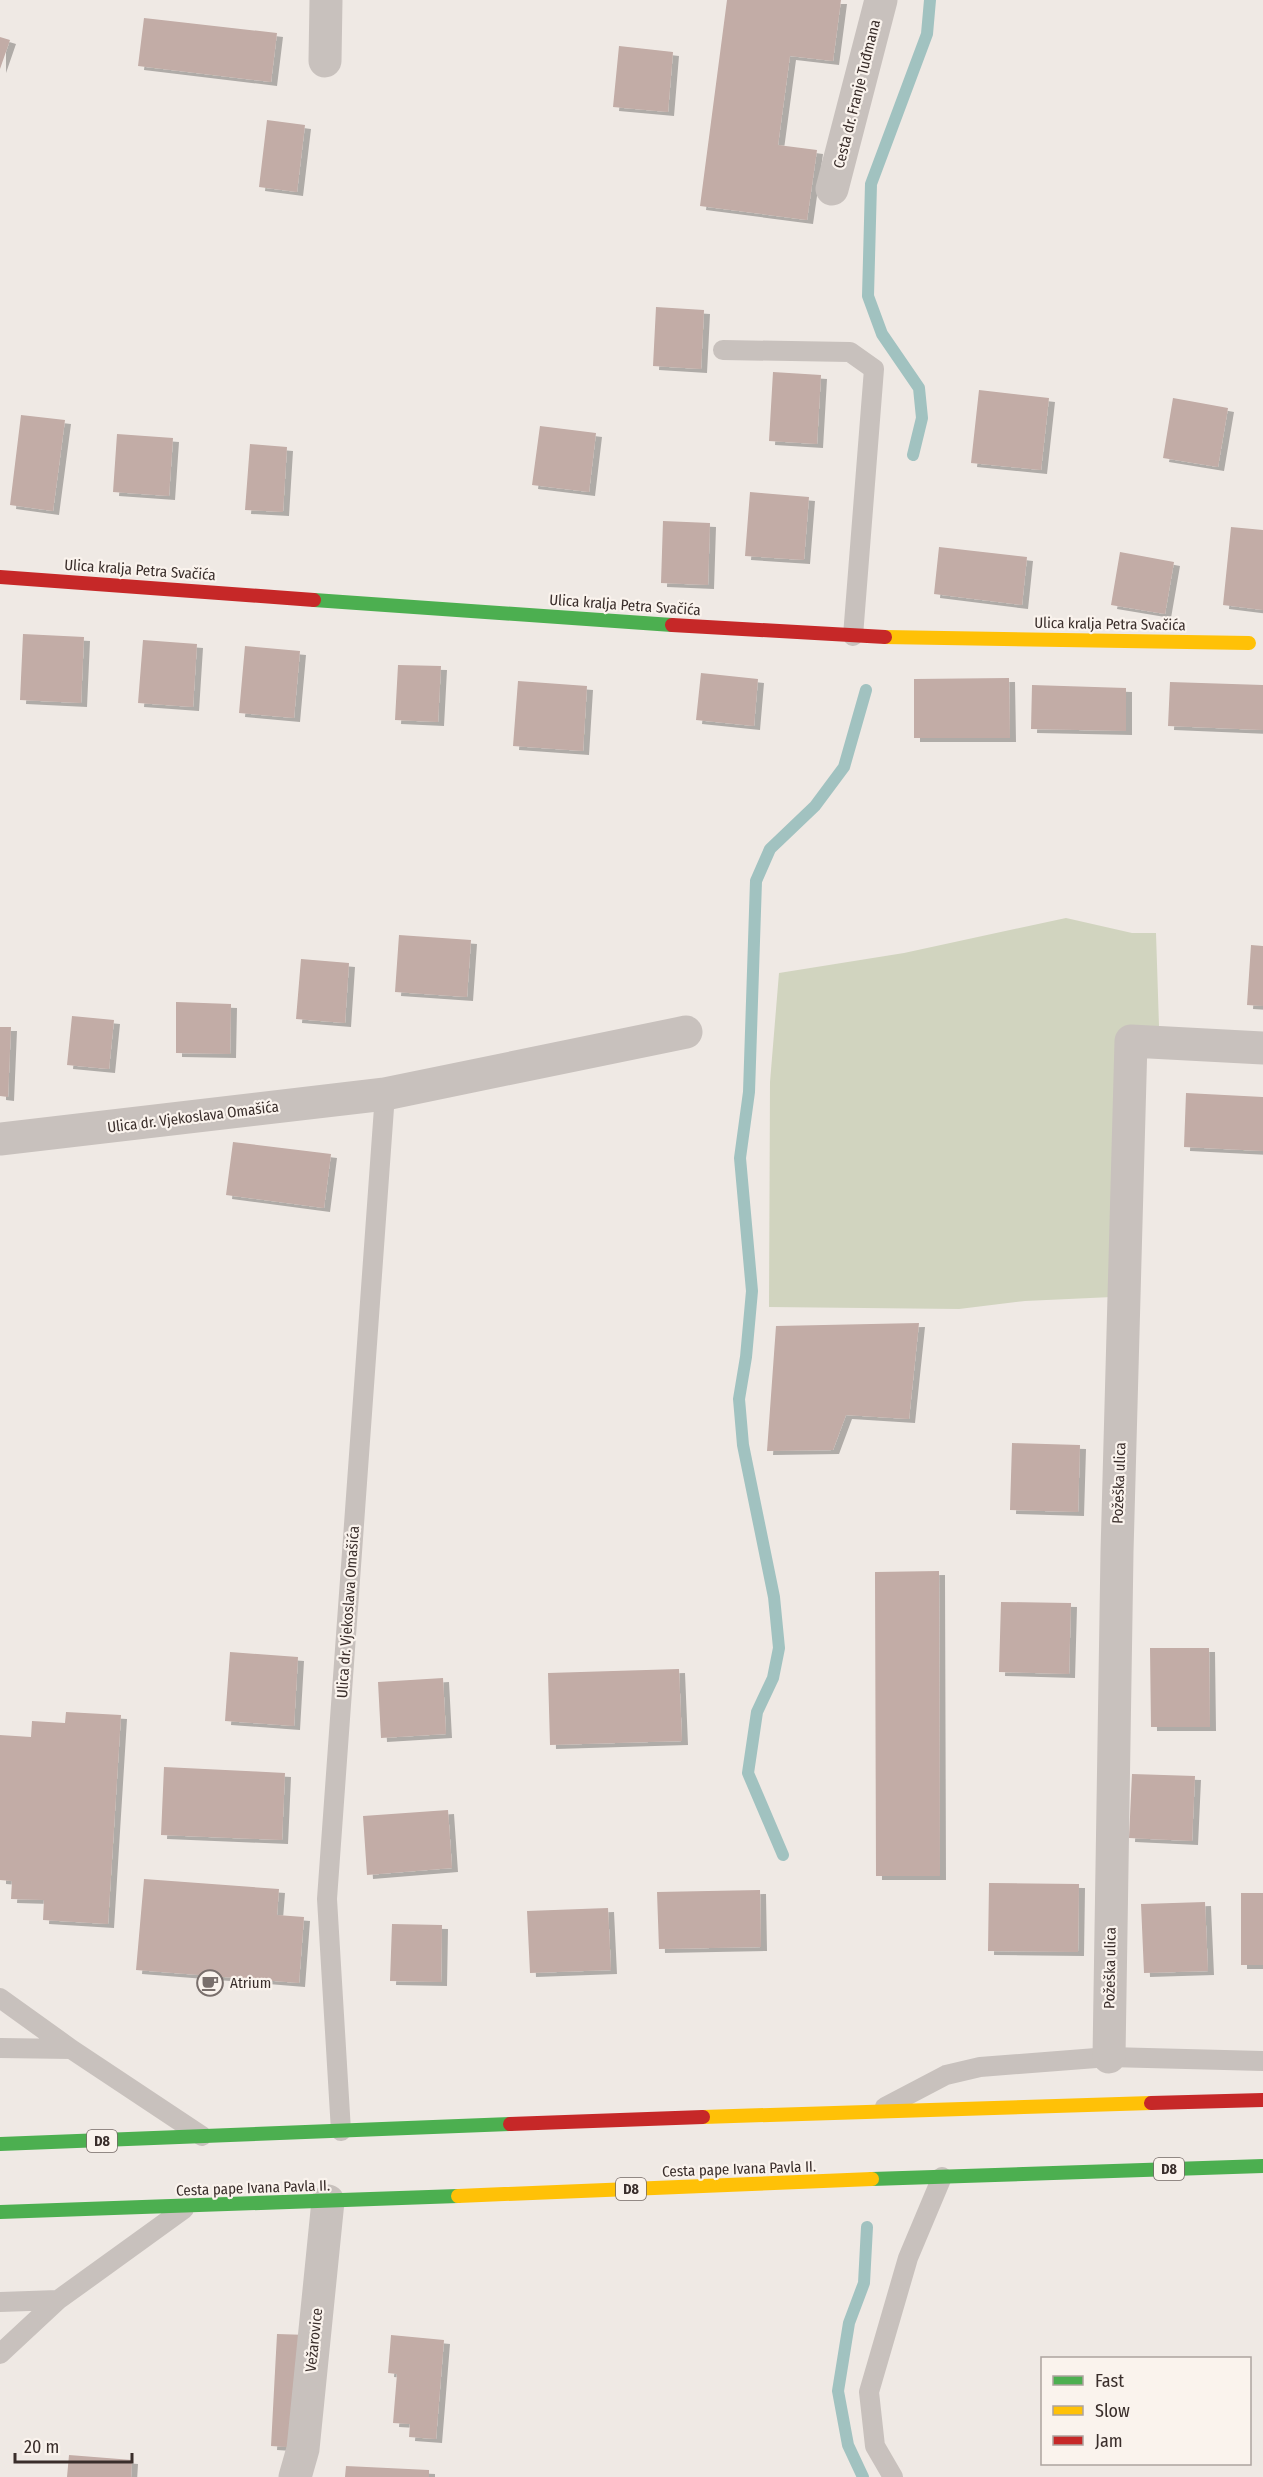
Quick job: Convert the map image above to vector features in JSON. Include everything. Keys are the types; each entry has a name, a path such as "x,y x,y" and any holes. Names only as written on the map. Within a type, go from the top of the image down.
{"main road":[{"name":"Ulica kralja Petra Svačića","path":"0,577 853,636 1249,642"},
{"name":"D8","path":"0,2144 1263,2100"},
{"name":"Cesta pape Ivana Pavla II.","path":"0,2212 328,2202 1263,2166"}],"street":[{"path":"325,61 326,0"},
{"name":"Cesta dr. Franje Tuđmana","path":"832,189 881,0"},
{"name":"Ulica dr. Vjekoslava Omašića","path":"0,1140 385,1094 686,1032"},
{"name":"Požeška ulica","path":"1109,2057 1117,1552 1131,1041 1263,1048"},
{"name":"Vežarovice","path":"295,2477 303,2449 328,2202"}],"lane":[{"path":"723,350 850,352 874,369 853,636"},
{"name":"Ulica dr. Vjekoslava Omašića","path":"341,2131 327,1899 385,1094"},
{"path":"0,1998 71,2049 204,2137"},
{"path":"0,2048 71,2049"},
{"path":"876,2112 946,2075 980,2067 1109,2057 1263,2061"},
{"path":"893,2477 875,2446 869,2392 908,2258 942,2177"},
{"path":"0,2354 58,2300 186,2207"},
{"path":"0,2302 58,2300"}],"green space":[{"path":"1066,918 1132,933 1156,933 1159,1026 1116,1040 1112,1297 1025,1301 959,1309 769,1307 770,1082 779,973 904,953"}],"building":[{"path":"727,0 841,0 833,61 790,56 778,145 817,150 807,220 700,206"},
{"path":"144,18 277,33 271,82 138,66"},
{"path":"0,37 10,40 0,69"},
{"path":"619,46 673,52 668,112 613,107"},
{"path":"267,120 305,125 297,192 259,187"},
{"path":"656,307 704,310 701,369 653,366"},
{"path":"773,372 821,375 817,444 769,441"},
{"path":"979,390 1049,398 1041,470 971,463"},
{"path":"1173,398 1228,408 1218,467 1163,458"},
{"path":"21,415 65,420 53,511 10,505"},
{"path":"540,426 596,433 589,492 532,485"},
{"path":"117,434 173,438 169,496 113,492"},
{"path":"250,444 287,447 283,512 245,510"},
{"path":"750,492 809,497 804,560 745,556"},
{"path":"663,521 710,523 708,585 661,583"},
{"path":"1231,527 1263,530 1263,610 1223,605"},
{"path":"939,547 1027,557 1022,605 934,594"},
{"path":"1120,552 1174,562 1165,614 1111,605"},
{"path":"23,634 84,637 81,703 20,700"},
{"path":"143,640 197,644 193,707 138,703"},
{"path":"245,646 300,651 294,718 239,713"},
{"path":"398,665 441,666 438,722 395,720"},
{"path":"701,673 758,679 754,726 696,720"},
{"path":"1009,678 1010,738 914,738 914,679"},
{"path":"518,681 587,686 583,751 513,746"},
{"path":"1170,682 1263,685 1263,730 1168,726"},
{"path":"1032,685 1126,688 1126,731 1031,729"},
{"path":"399,935 471,940 467,997 395,992"},
{"path":"1251,945 1263,946 1263,1006 1247,1005"},
{"path":"301,959 349,963 345,1023 296,1019"},
{"path":"176,1002 231,1004 230,1054 176,1053"},
{"path":"72,1016 114,1020 109,1069 67,1065"},
{"path":"0,1027 11,1027 8,1097 0,1096"},
{"path":"1186,1093 1263,1097 1263,1151 1184,1147"},
{"path":"233,1142 331,1154 324,1208 226,1195"},
{"path":"919,1323 909,1419 846,1415 833,1450 767,1451 776,1326"},
{"path":"1012,1443 1080,1445 1078,1512 1010,1510"},
{"path":"939,1571 940,1876 876,1876 875,1572"},
{"path":"1001,1602 1071,1603 1069,1674 999,1672"},
{"path":"1150,1648 1209,1648 1210,1727 1151,1727"},
{"path":"230,1652 298,1657 294,1726 225,1721"},
{"path":"679,1669 682,1741 550,1745 548,1673"},
{"path":"443,1678 446,1734 381,1738 378,1682"},
{"path":"66,1712 121,1715 108,1924 43,1920 44,1900 11,1899 12,1881 0,1880 0,1735 31,1737 32,1721 65,1723"},
{"path":"164,1767 285,1773 282,1840 161,1835"},
{"path":"1132,1774 1195,1776 1192,1841 1129,1838"},
{"path":"448,1810 452,1868 367,1875 363,1816"},
{"path":"144,1879 279,1889 277,1915 304,1917 299,1983 136,1970"},
{"path":"989,1883 1079,1884 1078,1952 988,1951"},
{"path":"760,1890 761,1947 659,1949 657,1892"},
{"path":"1241,1893 1263,1893 1263,1965 1241,1965"},
{"path":"1205,1902 1208,1971 1144,1973 1141,1904"},
{"path":"608,1908 611,1970 530,1973 527,1911"},
{"path":"392,1924 442,1925 441,1982 390,1981"},
{"path":"277,2334 308,2335 302,2448 271,2446"},
{"path":"391,2335 444,2340 436,2439 409,2437 410,2424 393,2423 397,2374 388,2373"},
{"path":"69,2455 132,2460 131,2477 67,2477"},
{"path":"346,2466 429,2470 429,2477 345,2477"}],"waterway":[{"path":"913,455 922,418 919,388 882,334 868,296 871,184 927,34 930,0"},
{"path":"783,1855 748,1773 757,1712 773,1678 779,1648 774,1597 743,1445 739,1399 746,1357 752,1291 740,1158 749,1092 756,881 770,849 815,806 844,767 866,690"},
{"path":"863,2477 848,2445 838,2391 849,2323 864,2283 867,2227"}],"traffic: fast":[{"path":"314,600 672,625"},
{"path":"0,2144 510,2124"},
{"path":"872,2179 1263,2166"},
{"path":"0,2212 458,2196"}],"traffic: slow":[{"path":"885,637 1249,643"},
{"path":"703,2117 1151,2103"},
{"path":"458,2196 872,2179"}],"traffic: jam":[{"path":"0,577 314,600"},
{"path":"672,625 885,637"},
{"path":"1151,2103 1263,2100"},
{"path":"510,2124 703,2117"}],"place":[{"name":"Atrium","path":"210,1983"}]}
